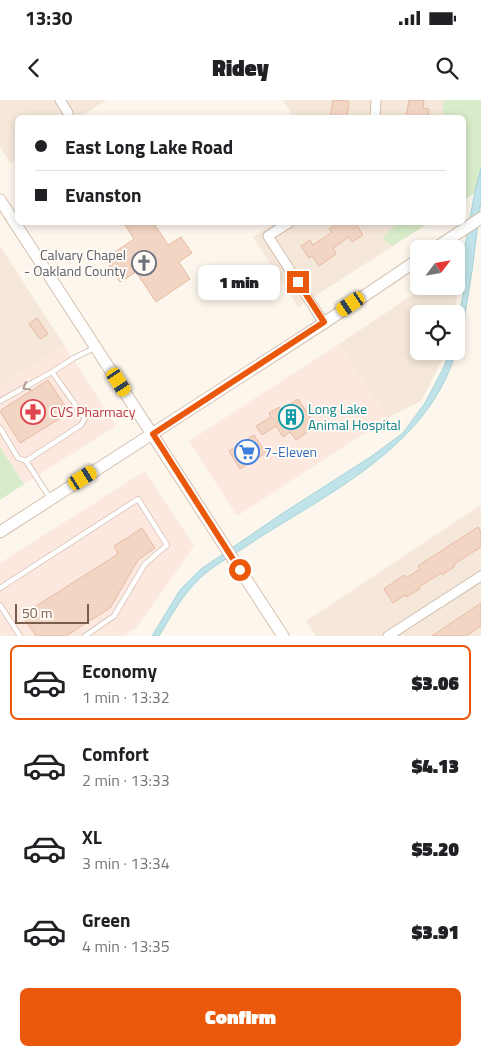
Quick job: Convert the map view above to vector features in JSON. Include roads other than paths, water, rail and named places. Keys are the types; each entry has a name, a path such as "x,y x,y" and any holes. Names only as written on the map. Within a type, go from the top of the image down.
{"main road":[{"path":"0,200 15,223"},
{"path":"447,240 481,218"},
{"path":"16,225 283,636"},
{"path":"0,532 410,265"}],"street":[{"path":"60,100 68,113"},
{"path":"375,115 376,100"},
{"path":"285,225 268,236 324,322"},
{"path":"388,636 481,576"}],"lane":[{"path":"0,401 96,347"},
{"path":"26,461 81,425 84,418 52,372"},
{"path":"0,428 18,458 26,461 50,499"},
{"path":"0,588 138,499 167,545 145,564 114,616 85,636"},
{"path":"0,605 20,636"}],"water":[{"path":"481,168 481,200 465,314 465,305 461,305 463,295 465,295 465,246"},
{"path":"447,360 453,360 443,385 423,414 400,441 343,486 210,570 187,593 159,636 152,636 180,590 201,569 283,513 372,456 403,433 425,403"}],"place":[{"name":"Calvary Chapel - Oakland County","path":"144,263"},
{"name":"CVS Pharmacy","path":"33,412"},
{"name":"Long Lake Animal Hospital","path":"291,417"},
{"name":"7-Eleven","path":"247,452"}]}
